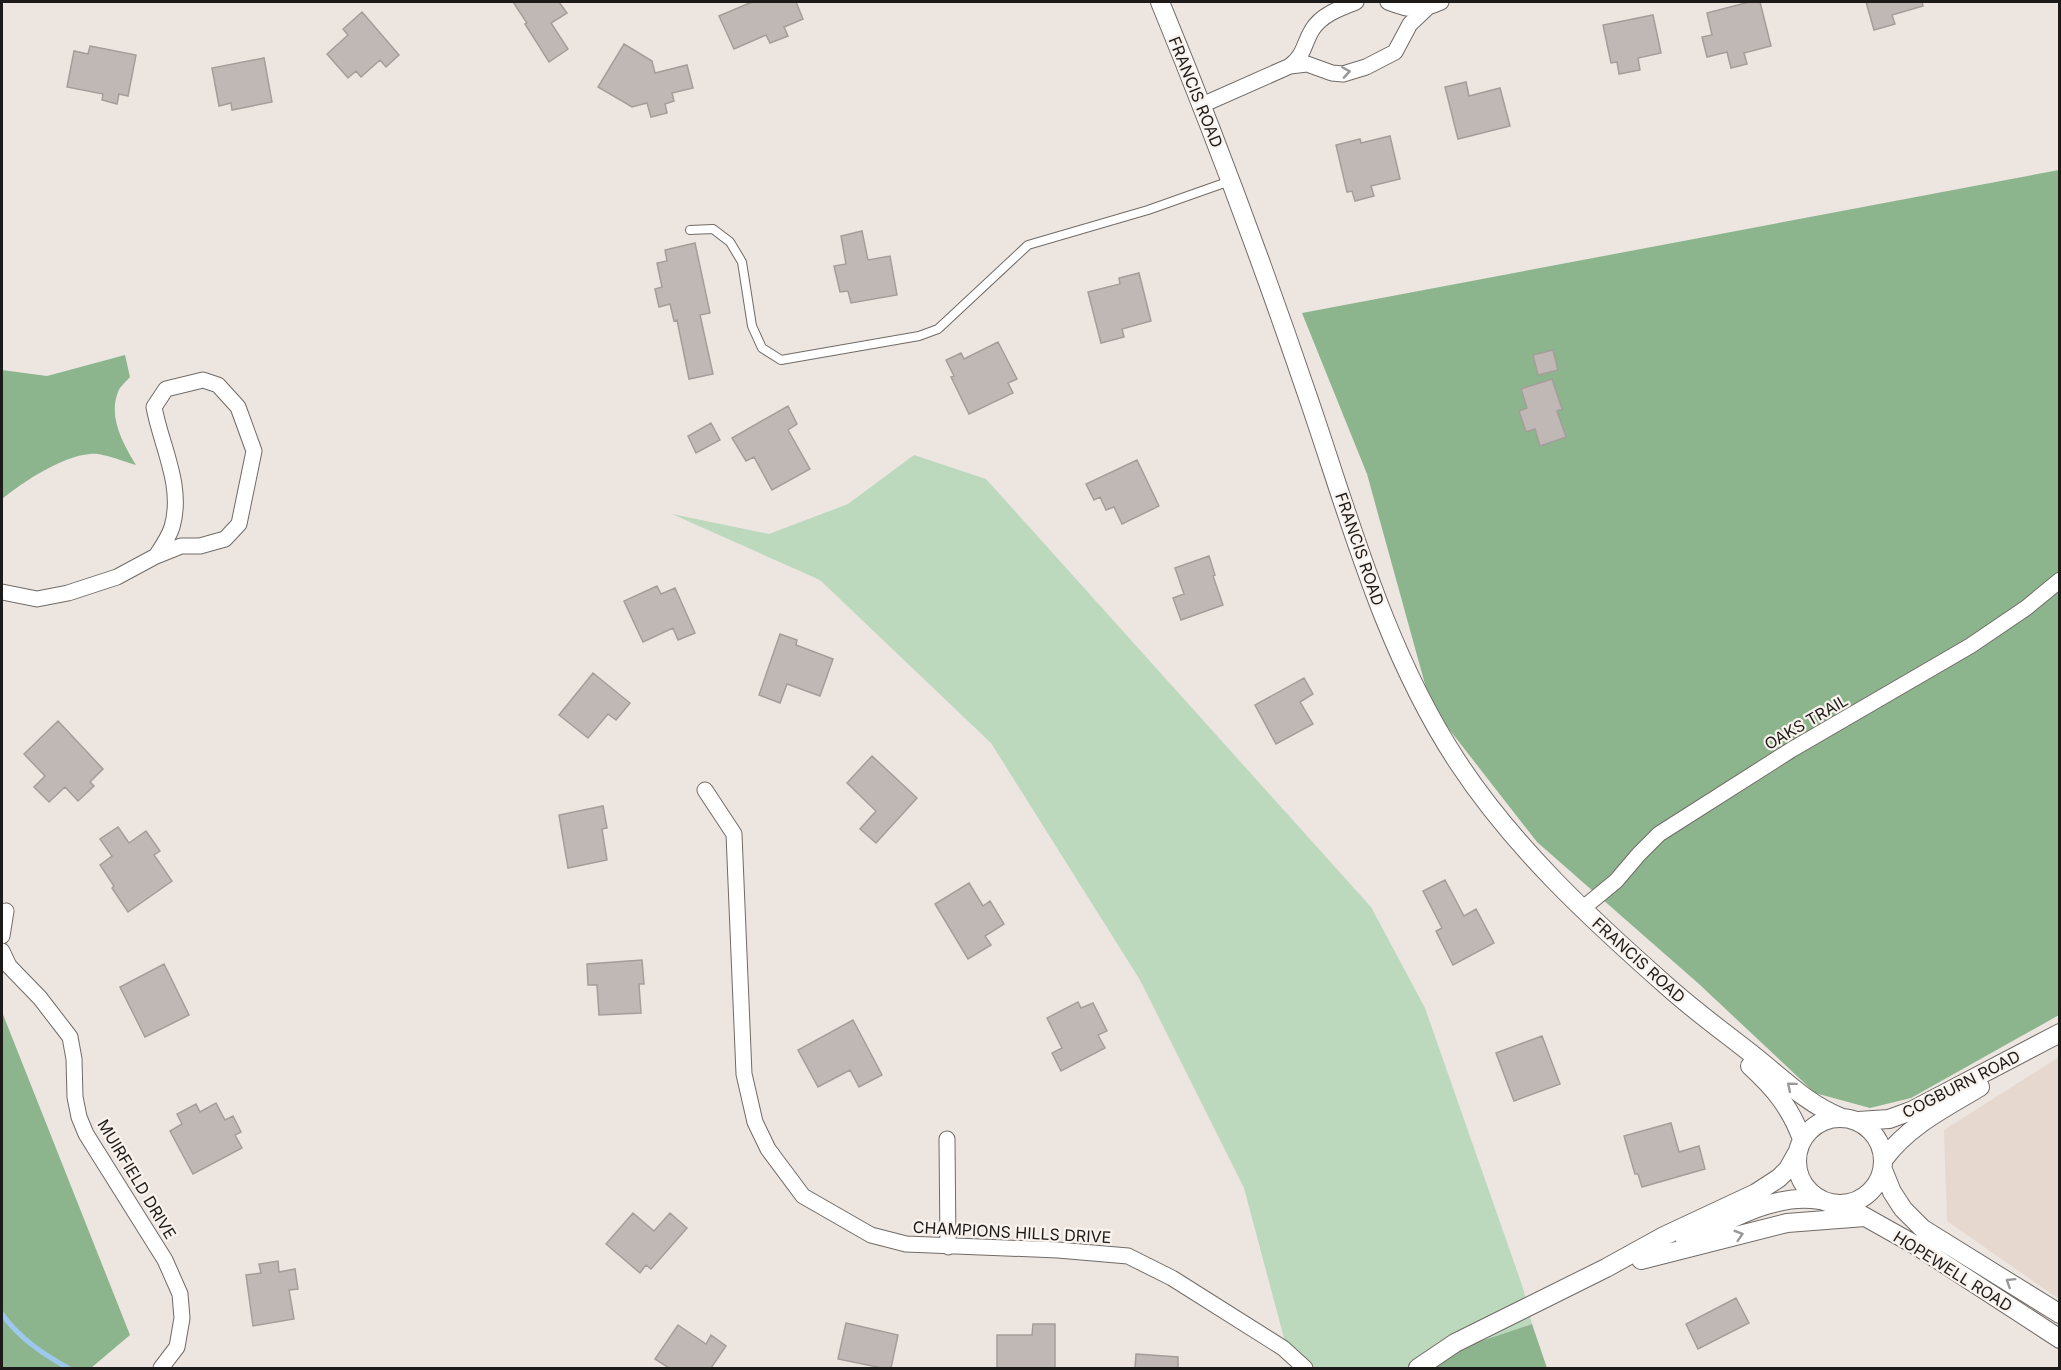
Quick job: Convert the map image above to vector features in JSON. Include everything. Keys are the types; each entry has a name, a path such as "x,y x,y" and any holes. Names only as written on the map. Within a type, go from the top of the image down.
{"street":[{"name":"FRANCIS ROAD","path":"1160,2 1232,181 1308,395 1368,575 1410,676 1440,733 1476,788 1526,851 1582,909 1698,1013 1778,1093 1794,1118 1800,1146"},
{"path":"1290,66 1302,55 1313,28 1320,21 1327,15 1356,2"},
{"path":"1388,2 1407,10 1434,5"},
{"path":"1202,105 1290,66 1307,64 1332,73 1343,74 1366,67 1395,52 1410,24 1434,5"},
{"path":"2,592 37,599 68,593 117,577 156,556 181,546 200,546 225,539 238,524 254,451 238,407 218,385 203,380 166,389 154,407 158,429 171,466 175,514 171,529 156,556"},
{"name":"OAKS TRAIL","path":"1582,909 1616,881 1639,854 1669,827 1791,750 1970,646 2026,608 2060,580"},
{"name":"CHAMPIONS HILLS DRIVE","path":"705,790 734,834 744,1074 755,1122 768,1149 803,1196 871,1235 906,1245 1058,1250 1128,1256 1172,1278 1283,1348 1305,1368"},
{"path":"2,936 6,911"},
{"name":"MUIRFIELD DRIVE","path":"2,951 9,966 40,998 69,1037 74,1059 75,1097 79,1117 86,1134 165,1260 180,1294 182,1318 177,1347 161,1368"},
{"name":"FRANCIS ROAD","path":"1698,1013 1807,1099 1827,1112 1840,1117"},
{"name":"COGBURN ROAD","path":"1858,1121 1889,1119 1911,1111 2060,1033"},
{"name":"COGBURN ROAD","path":"1883,1165 1900,1139 1913,1129 2004,1072 2060,1033"},
{"path":"1418,1368 1455,1343 1769,1185 1788,1168 1812,1128 1825,1120 1840,1117 1858,1121 1876,1137 1881,1147 1883,1165 1878,1183 1858,1202 1844,1205 1796,1198 1773,1203 1641,1260"},
{"path":"947,1139 948,1247"},
{"path":"1800,1146 1797,1166 1801,1180 1808,1191 1819,1200"},
{"name":"HOPEWELL ROAD","path":"1883,1165 1903,1209 1923,1229 2060,1314"},
{"name":"HOPEWELL ROAD","path":"1844,1205 1947,1265 2060,1339"},
{"path":"1606,1268 1786,1223 1865,1217"}],"lane":[{"path":"690,230 713,229 730,242 742,262 752,326 762,348 781,360 919,336 938,329 1028,245 1148,210 1232,181"}],"shaded area":[{"path":"2059,1057 2059,1299 1947,1221 1944,1130"}],"green space":[{"path":"2059,170 2059,1015 1911,1098 1870,1108 1815,1093 1699,984 1537,842 1431,706 1367,474 1302,313"},
{"path":"125,355 130,377 119,390 115,401 116,421 126,448 136,465 100,454 67,459 43,471 2,499 2,370 47,376"},
{"path":"914,455 986,479 1371,907 1425,1008 1523,1288 1532,1324 1433,1357 1421,1368 1292,1368 1244,1188 1140,980 991,743 820,580 672,514 769,534 848,504"},
{"path":"2,1012 130,1335 91,1368 2,1368"},
{"path":"1532,1324 1547,1368 1421,1368 1433,1357"}],"building":[{"path":"513,2 559,2 567,13 551,23 568,49 549,62"},
{"path":"752,2 796,2 803,19 784,27 788,36 770,43 766,35 734,49 719,16"},
{"path":"1749,2 1760,2 1771,46 1744,53 1747,64 1731,68 1727,52 1707,57 1702,37 1712,35 1707,13"},
{"path":"1866,2 1922,2 1923,6 1892,15 1895,24 1874,30"},
{"path":"362,12 399,55 386,67 380,60 361,77 356,71 348,78 327,54 348,35 343,29"},
{"path":"1653,15 1661,53 1638,58 1640,70 1619,74 1617,62 1611,63 1603,25"},
{"path":"624,44 652,61 655,73 687,65 693,88 672,93 674,101 665,104 667,113 651,117 647,103 632,107 598,87"},
{"path":"90,46 136,55 128,96 119,94 117,104 102,100 103,94 67,87 74,51 88,54"},
{"path":"264,58 272,102 232,110 231,103 219,106 212,68"},
{"path":"1466,82 1469,96 1500,88 1510,126 1458,139 1445,87"},
{"path":"1390,136 1400,179 1371,186 1374,196 1355,201 1352,191 1347,192 1336,145 1360,139 1361,143"},
{"path":"862,231 868,260 890,256 897,295 851,303 848,291 840,292 834,266 846,264 841,236"},
{"path":"695,243 710,313 700,315 713,374 689,379 677,320 674,321 670,304 659,307 655,289 662,287 657,263 667,261 665,250"},
{"path":"1139,273 1151,321 1122,329 1124,337 1101,343 1088,292 1120,284 1119,278"},
{"path":"998,342 1017,379 1008,383 1013,393 969,414 951,377 954,376 946,360 961,353 964,359"},
{"path":"1553,350 1558,370 1538,375 1533,355"},
{"path":"1552,379 1562,409 1557,411 1566,437 1540,446 1535,429 1526,432 1519,411 1527,408 1521,389"},
{"path":"788,406 797,424 788,430 810,469 772,490 754,457 746,461 732,438"},
{"path":"711,423 720,440 696,453 688,436"},
{"path":"1137,460 1159,506 1122,524 1114,507 1106,510 1100,497 1094,500 1086,484"},
{"path":"1209,556 1223,605 1181,620 1173,598 1184,594 1175,568"},
{"path":"657,586 661,594 675,588 695,633 678,640 673,628 643,642 624,601"},
{"path":"780,634 797,640 796,645 833,659 820,696 787,684 780,703 759,695"},
{"path":"593,673 630,703 616,720 608,714 588,738 559,715"},
{"path":"1304,678 1313,694 1300,702 1313,724 1276,744 1255,705"},
{"path":"58,721 103,769 90,782 94,786 78,801 65,787 49,802 34,787 45,776 24,754"},
{"path":"872,756 917,798 876,843 860,829 876,811 847,783"},
{"path":"603,806 607,828 602,829 607,860 568,868 559,815"},
{"path":"118,827 129,843 146,831 160,851 154,855 172,881 128,912 100,865 112,856 100,839"},
{"path":"1445,880 1464,916 1476,909 1494,943 1453,965 1436,931 1442,928 1423,891"},
{"path":"969,883 983,906 990,901 1004,924 985,936 991,945 968,959 935,904"},
{"path":"642,960 644,984 639,984 641,1013 599,1015 597,985 588,985 587,964"},
{"path":"164,964 189,1015 145,1037 120,987"},
{"path":"1078,1002 1081,1008 1093,1003 1107,1031 1098,1035 1105,1048 1061,1071 1052,1053 1062,1048 1047,1018"},
{"path":"853,1020 882,1075 859,1087 850,1070 818,1087 798,1050"},
{"path":"1542,1036 1560,1084 1514,1101 1496,1053"},
{"path":"216,1103 225,1120 233,1116 241,1132 235,1135 242,1148 193,1174 170,1131 182,1124 177,1114 196,1104 200,1112"},
{"path":"1671,1123 1679,1152 1699,1146 1705,1169 1642,1187 1638,1174 1635,1174 1624,1136"},
{"path":"633,1213 654,1231 670,1213 687,1228 651,1269 646,1265 640,1273 606,1244"},
{"path":"278,1261 279,1272 295,1269 298,1289 289,1290 294,1319 253,1326 246,1275 261,1273 259,1264"},
{"path":"1736,1298 1749,1323 1698,1349 1686,1324"},
{"path":"846,1323 898,1335 891,1368 838,1359"},
{"path":"1033,1324 1055,1324 1055,1368 997,1368 997,1335 1032,1335"},
{"path":"678,1325 706,1344 711,1335 726,1346 711,1368 669,1368 655,1359"},
{"path":"1136,1354 1178,1357 1178,1368 1135,1368"}],"waterway":[{"path":"2,1314 32,1345 68,1368"}]}
